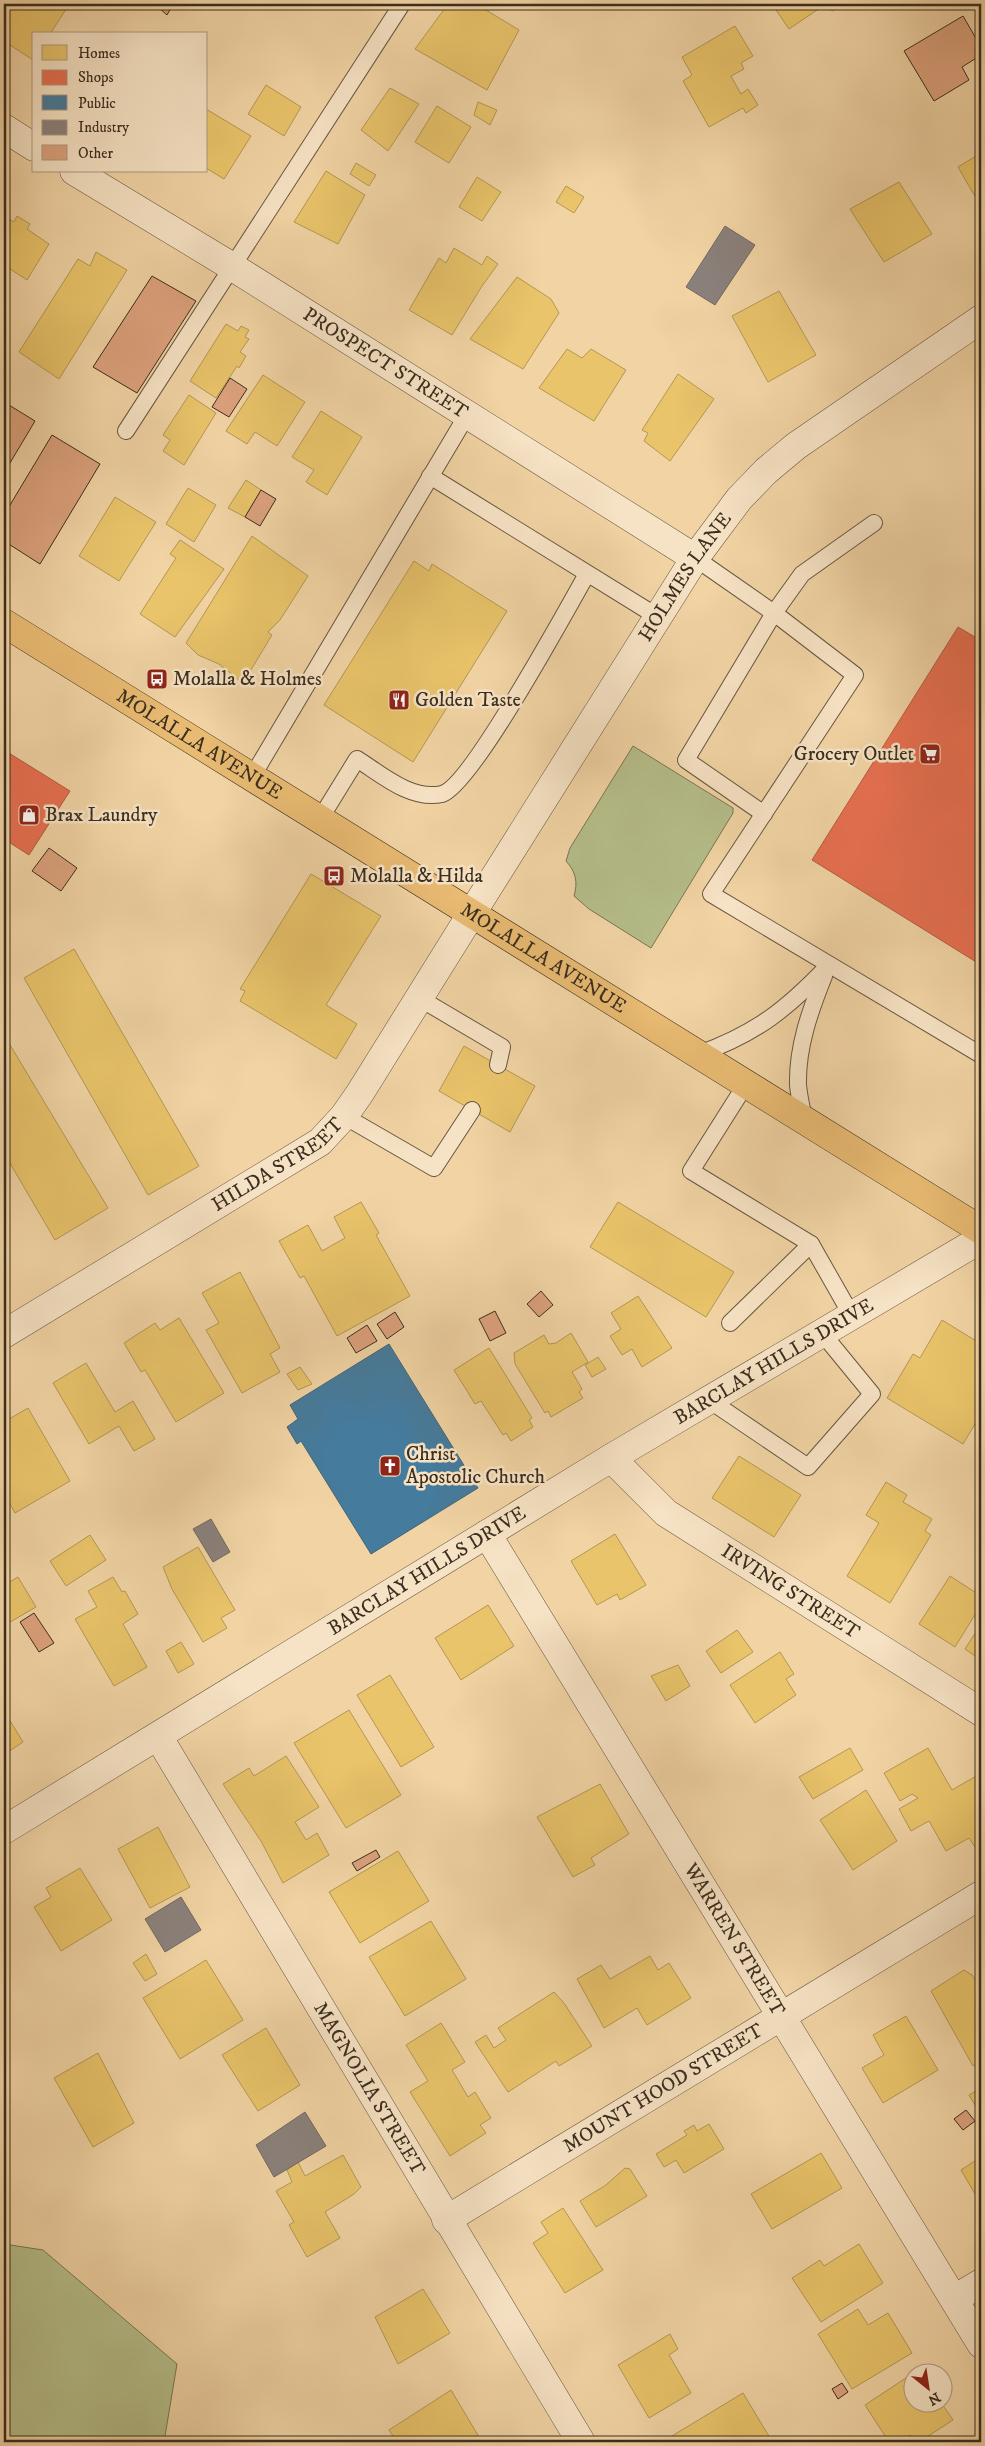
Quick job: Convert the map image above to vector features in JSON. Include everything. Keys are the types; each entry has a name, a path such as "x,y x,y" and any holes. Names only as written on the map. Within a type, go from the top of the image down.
{"main road":[{"name":"MOLALLA AVENUE","path":"4,623 981,1230"}],"street":[{"path":"4,128 32,146"},
{"name":"PROSPECT STREET","path":"76,172 231,266 695,558"},
{"name":"HOLMES LANE","path":"472,913 695,558 739,498 766,471 822,428 981,319"},
{"name":"HILDA STREET","path":"4,1334 320,1142 344,1116 472,913"},
{"name":"BARCLAY HILLS DRIVE","path":"4,1830 610,1458 981,1239"},
{"name":"IRVING STREET","path":"610,1458 666,1513 981,1712"},
{"name":"WARREN STREET","path":"487,1534 981,2344"},
{"name":"MAGNOLIA STREET","path":"158,1736 446,2220 581,2442"},
{"name":"MOUNT HOOD STREET","path":"446,2220 981,1895"},
{"path":"954,2299 981,2283"}],"lane":[{"path":"126,431 402,4"},
{"path":"252,777 468,415"},
{"path":"430,476 658,617"},
{"path":"764,814 686,760 774,612 802,574 874,523"},
{"path":"695,558 774,612 855,675 711,894 981,1055"},
{"path":"320,819 357,759 412,793 442,794 458,783 480,755 587,574"},
{"path":"699,1054 733,1042 768,1022 801,994 829,965"},
{"path":"804,1120 798,1086 801,1050 811,1008 829,965"},
{"path":"419,998 502,1047 498,1065"},
{"path":"746,1084 691,1171 811,1244 852,1316"},
{"path":"344,1116 434,1168 472,1110"},
{"path":"730,1323 811,1244"},
{"path":"709,1400 808,1467 872,1394 822,1333"}],"green space":[{"path":"633,746 733,808 733,813 651,948 589,909 574,896 575,877 566,861 570,848"},
{"path":"4,2244 43,2250 177,2364 164,2442 4,2442"}],"building: Homes":[{"path":"4,4 64,4 68,6 51,32 32,32 32,59 4,41"},
{"path":"448,4 476,4 519,30 487,90 415,49"},
{"path":"772,4 826,4 789,29"},
{"path":"827,4 843,4 832,11"},
{"path":"735,26 753,56 741,63 744,69 731,76 741,94 748,89 758,105 746,113 743,108 709,127 683,81 692,75 682,57"},
{"path":"266,85 301,107 284,136 248,114"},
{"path":"390,88 419,104 388,151 361,130"},
{"path":"478,102 497,110 490,125 474,115"},
{"path":"437,106 471,127 449,163 415,142"},
{"path":"208,110 251,136 224,179 208,169"},
{"path":"981,153 981,207 958,167"},
{"path":"356,163 376,175 369,186 350,174"},
{"path":"326,171 365,195 338,244 294,222"},
{"path":"477,177 501,192 482,221 459,207"},
{"path":"899,182 932,234 884,262 850,209"},
{"path":"566,186 584,197 574,213 556,202"},
{"path":"4,216 14,222 17,216 30,224 27,229 49,244 27,280 4,265"},
{"path":"454,248 482,265 487,256 498,264 452,335 409,310 439,258 446,263"},
{"path":"96,252 127,270 59,379 19,352 78,259 90,266"},
{"path":"517,277 551,299 559,313 523,369 470,339"},
{"path":"779,291 816,355 768,382 732,316"},
{"path":"226,324 238,331 241,326 249,330 245,337 249,339 240,352 246,356 239,368 237,366 216,398 190,381"},
{"path":"567,349 582,358 591,349 626,370 594,421 539,388"},
{"path":"678,374 714,399 670,461 644,441 648,433 642,430"},
{"path":"263,375 305,402 277,446 255,432 247,444 226,431"},
{"path":"189,395 216,413 184,465 163,451 170,440 163,435"},
{"path":"321,411 362,437 327,495 306,482 314,470 292,457"},
{"path":"246,480 261,490 245,517 228,508"},
{"path":"188,488 216,505 194,542 166,524"},
{"path":"115,497 156,522 119,581 79,556"},
{"path":"252,536 308,576 280,620 268,632 272,635 243,683 219,664 198,655 186,643"},
{"path":"180,540 224,569 175,637 140,614 176,558 170,554"},
{"path":"414,561 429,571 432,564 507,611 413,762 324,705"},
{"path":"311,874 381,916 326,1005 357,1024 336,1059 240,1001 245,991 240,989"},
{"path":"74,949 199,1166 148,1195 24,978"},
{"path":"4,1035 108,1208 55,1240 4,1153"},
{"path":"464,1046 535,1086 510,1132 439,1091"},
{"path":"361,1202 379,1233 376,1235 410,1296 337,1336 304,1276 300,1278 279,1241 308,1225 322,1251 345,1238 334,1217"},
{"path":"618,1202 734,1272 706,1317 590,1247"},
{"path":"240,1272 280,1348 270,1354 280,1372 242,1393 206,1330 219,1323 202,1293"},
{"path":"638,1296 672,1348 642,1367 632,1349 622,1355 610,1336 621,1329 611,1313"},
{"path":"179,1318 224,1393 176,1422 145,1370 141,1372 124,1343 155,1323 160,1330"},
{"path":"942,1320 981,1344 981,1414 963,1444 887,1398 913,1354 920,1358"},
{"path":"571,1333 588,1362 572,1372 582,1389 579,1392 583,1398 551,1417 548,1411 545,1413 515,1364 514,1353 544,1335 549,1344 556,1343"},
{"path":"489,1348 532,1418 529,1420 533,1427 511,1441 506,1433 503,1435 481,1401 475,1404 454,1370"},
{"path":"598,1357 606,1369 592,1377 585,1365"},
{"path":"86,1363 115,1412 133,1401 155,1439 134,1451 119,1426 89,1444 53,1383"},
{"path":"300,1367 312,1384 298,1390 287,1374"},
{"path":"28,1408 70,1481 15,1513 4,1493 4,1422"},
{"path":"739,1456 801,1495 774,1537 712,1498"},
{"path":"886,1482 907,1495 903,1502 932,1519 925,1531 931,1535 890,1603 847,1576 879,1523 866,1515"},
{"path":"615,1534 646,1585 620,1600 617,1594 597,1605 571,1561"},
{"path":"90,1535 106,1560 66,1586 50,1561"},
{"path":"198,1547 235,1610 221,1618 227,1628 203,1642 172,1589 163,1567"},
{"path":"950,1576 981,1596 981,1605 955,1647 919,1624"},
{"path":"18,1577 36,1607 5,1625 4,1585"},
{"path":"113,1577 122,1592 125,1591 138,1614 123,1624 147,1667 114,1686 75,1619 97,1607 88,1591"},
{"path":"488,1605 514,1646 461,1680 435,1638"},
{"path":"981,1624 981,1660 965,1649"},
{"path":"737,1630 753,1652 721,1673 706,1651"},
{"path":"181,1642 194,1664 178,1673 166,1651"},
{"path":"780,1652 794,1674 786,1679 796,1695 755,1723 730,1685"},
{"path":"678,1665 690,1686 666,1701 651,1676"},
{"path":"390,1675 434,1747 401,1767 357,1695"},
{"path":"349,1710 401,1795 346,1828 294,1743"},
{"path":"4,1711 23,1742 8,1752 4,1746"},
{"path":"850,1748 863,1770 813,1799 799,1777"},
{"path":"928,1748 952,1790 978,1775 981,1781 981,1844 975,1847 969,1838 946,1851 929,1821 911,1831 899,1809 918,1798 912,1794 900,1801 884,1773"},
{"path":"286,1756 319,1807 295,1822 306,1840 317,1833 329,1855 283,1883 261,1841 223,1784 249,1768 254,1776"},
{"path":"600,1784 629,1834 591,1858 595,1865 573,1877 537,1817"},
{"path":"866,1790 897,1841 853,1870 820,1820"},
{"path":"158,1827 190,1887 150,1908 118,1849"},
{"path":"398,1851 429,1901 360,1943 329,1892"},
{"path":"80,1868 112,1920 61,1951 34,1907 51,1897 46,1888"},
{"path":"431,1921 466,1979 405,2016 369,1957"},
{"path":"146,1954 157,1974 145,1981 133,1963"},
{"path":"650,1956 658,1970 669,1963 691,1998 647,2025 637,2008 604,2028 577,1979 601,1965 610,1979"},
{"path":"206,1960 243,2020 180,2059 143,1998"},
{"path":"964,1970 972,1975 981,1990 981,2061 973,2066 931,1991"},
{"path":"554,1992 564,2003 592,2046 559,2066 556,2061 508,2092 475,2042 486,2035 494,2048 506,2040 498,2028"},
{"path":"906,2016 938,2070 883,2103 862,2068 884,2055 873,2035"},
{"path":"441,2023 465,2062 452,2070 468,2097 475,2092 491,2118 480,2125 486,2133 450,2156 410,2092 428,2081 406,2045"},
{"path":"266,2028 300,2085 258,2111 222,2055"},
{"path":"98,2053 134,2123 93,2147 54,2078"},
{"path":"981,2088 981,2115 969,2095"},
{"path":"709,2124 724,2149 684,2173 676,2160 664,2167 656,2154 687,2135 684,2131 694,2125 697,2131"},
{"path":"821,2153 842,2188 772,2229 751,2194"},
{"path":"343,2155 361,2187 354,2194 325,2212 340,2238 307,2257 289,2225 294,2222 276,2191 292,2182 287,2170 298,2162 305,2176"},
{"path":"981,2157 981,2204 961,2170"},
{"path":"625,2168 630,2169 647,2196 596,2227 580,2201 606,2185"},
{"path":"563,2208 603,2270 565,2293 533,2243 548,2233 541,2222"},
{"path":"859,2244 883,2283 821,2322 792,2278 820,2260 824,2266"},
{"path":"423,2289 450,2333 398,2364 375,2317"},
{"path":"858,2309 868,2325 888,2313 912,2353 852,2389 818,2334"},
{"path":"670,2334 678,2349 669,2355 691,2393 649,2418 618,2365"},
{"path":"902,2381 902,2414 949,2414 953,2420 919,2442 914,2442 910,2435 898,2442 889,2442 865,2405"},
{"path":"451,2390 482,2442 408,2442 405,2439 397,2442 389,2430"},
{"path":"743,2393 770,2438 763,2442 662,2442"}],"building: Shops":[{"name":"Grocery Outlet","path":"958,627 975,637 981,648 981,965 812,860"},
{"name":"Brax Laundry","path":"4,750 70,791 29,855 4,839"}],"building: Public":[{"name":"Christ Apostolic Church","path":"389,1344 478,1488 371,1554 301,1441 297,1444 287,1427 298,1419 290,1405"}],"building: Industry":[{"path":"725,226 755,245 715,305 686,287"},
{"path":"211,1519 230,1552 213,1562 193,1529"},
{"path":"181,1897 201,1930 165,1952 145,1919"},
{"path":"305,2112 326,2146 274,2177 256,2145"}],"building: Other":[{"path":"161,4 170,4 172,6 167,15 158,7"},
{"path":"963,16 981,47 975,51 978,57 962,67 969,80 934,101 904,51"},
{"path":"152,276 196,301 137,393 93,367"},
{"path":"230,378 247,389 229,417 212,407"},
{"path":"4,402 35,421 4,473"},
{"path":"52,435 100,464 40,564 4,541 4,515"},
{"path":"261,490 276,499 260,526 245,517"},
{"path":"49,848 77,868 61,891 32,871"},
{"path":"541,1291 553,1305 539,1317 527,1304"},
{"path":"495,1311 506,1333 490,1341 479,1319"},
{"path":"395,1312 404,1327 387,1339 377,1324"},
{"path":"367,1325 377,1341 356,1353 347,1338"},
{"path":"34,1613 54,1643 39,1652 20,1622"},
{"path":"376,1850 380,1857 357,1871 352,1863"},
{"path":"966,2110 975,2121 963,2130 954,2119"},
{"path":"842,2383 848,2392 838,2399 832,2389"}],"place":[{"name":"Molalla & Holmes","path":"157,679"},
{"name":"Golden Taste","path":"399,700"},
{"name":"Grocery Outlet","path":"930,754"},
{"name":"Brax Laundry","path":"29,815"},
{"name":"Molalla & Hilda","path":"334,876"},
{"name":"Christ Apostolic Church","path":"390,1466"}]}
